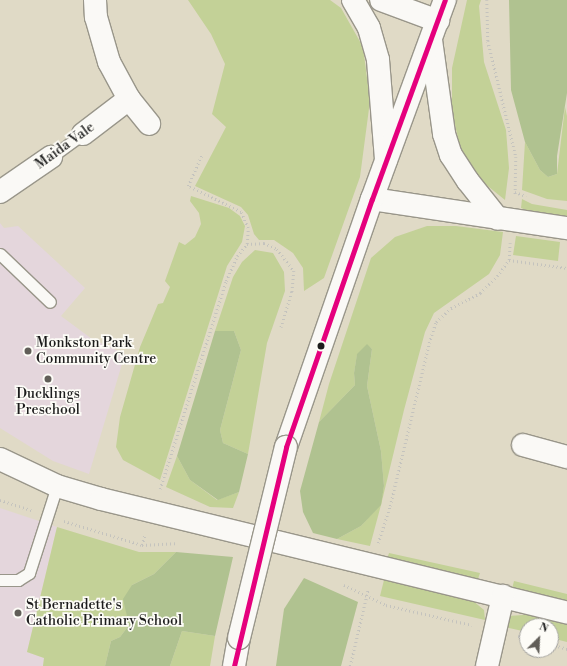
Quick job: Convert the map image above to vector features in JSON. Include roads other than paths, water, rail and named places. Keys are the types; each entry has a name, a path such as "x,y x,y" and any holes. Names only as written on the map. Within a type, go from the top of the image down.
{"street":[{"path":"94,0 109,62 129,100 149,124"},
{"path":"353,0 369,28 378,60 386,160"},
{"path":"381,0 435,31"},
{"path":"234,666 286,447 372,199 435,31 445,0"},
{"path":"435,31 443,127 452,155 468,181 498,219"},
{"name":"Maida Vale","path":"82,134 129,100"},
{"name":"Maida Vale","path":"0,192 51,157"},
{"path":"372,199 498,219 567,228"},
{"path":"523,445 567,457"},
{"path":"0,459 57,486 567,613"},
{"path":"487,666 503,596"}],"lane":[{"name":"Maida Vale","path":"51,157 82,134"},
{"path":"0,254 50,302"},
{"path":"0,580 18,580 29,573 57,486"}],"place":[{"name":"Monkston Park Community Centre","path":"28,351"},
{"name":"Ducklings Preschool","path":"48,379"},
{"name":"St Bernadette's Catholic Primary School","path":"18,613"}]}
